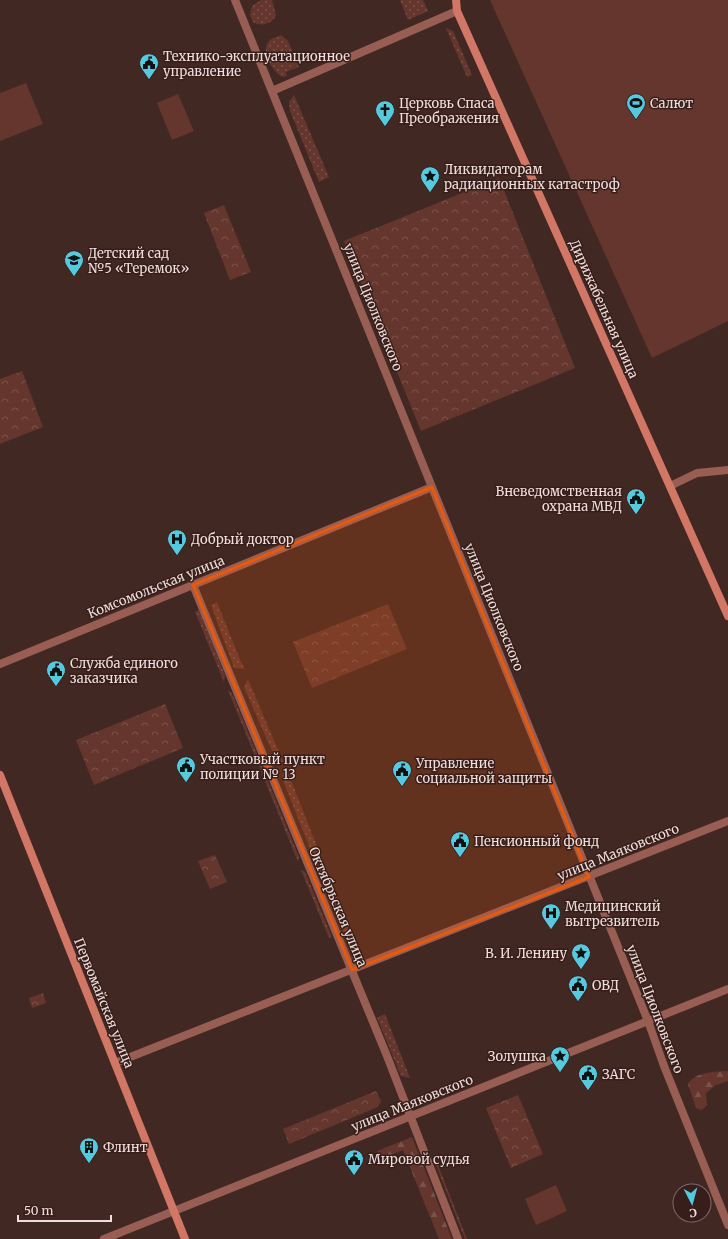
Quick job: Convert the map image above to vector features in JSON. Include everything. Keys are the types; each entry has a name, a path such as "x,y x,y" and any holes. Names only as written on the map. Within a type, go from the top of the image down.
{"main road":[{"name":"Дирижабельная улица","path":"456,0 457,11 728,616"},
{"name":"Первомайская улица","path":"0,775 185,1239"}],"street":[{"name":"улица Циолковского","path":"235,0 648,1021 664,1066 728,1225"},
{"path":"272,91 457,11"},
{"path":"670,486 697,473 728,470"},
{"name":"Комсомольская улица","path":"0,664 432,487"},
{"name":"Октябрьская улица","path":"194,585 306,862 352,970 458,1239"},
{"name":"улица Маяковского","path":"115,1063 590,877 728,821"},
{"name":"улица Маяковского","path":"104,1239 728,989"}],"highlighted area":[{"path":"432,487 589,877 352,970 193,585"}],"green space":[{"path":"261,0 272,0 276,15 272,21 266,24 256,24 253,22 250,15 252,6"},
{"path":"400,0 423,0 428,11 408,20"},
{"name":"Салют","path":"490,0 728,0 728,321 652,358"},
{"path":"446,28 453,31 472,75 467,77"},
{"path":"281,35 288,41 299,67 286,72 287,76 283,77 275,71 269,61 266,49 270,40"},
{"path":"26,83 43,124 0,141 0,93"},
{"path":"178,94 194,131 172,140 157,103"},
{"path":"294,95 329,177 319,182 290,111 289,102"},
{"path":"499,178 575,368 421,431 344,241"},
{"path":"224,205 251,272 230,280 204,213"},
{"path":"22,371 43,427 0,444 0,379"},
{"path":"217,602 245,669 234,668 211,605"},
{"path":"388,604 407,649 312,688 293,642"},
{"path":"199,610 225,675 224,682 195,612"},
{"path":"248,679 283,762 278,761 275,758 244,687"},
{"path":"228,690 232,693 299,857 298,862"},
{"path":"165,704 183,748 94,785 76,740"},
{"path":"287,770 351,933 345,936 282,778 283,773"},
{"path":"215,855 227,882 210,889 198,861"},
{"path":"301,870 305,872 332,937 329,938"},
{"path":"43,993 46,1003 32,1008 29,998"},
{"path":"385,1014 410,1078 401,1076 377,1018"},
{"path":"728,1071 728,1081 716,1085 706,1093 707,1105 702,1110 696,1108 688,1084 691,1080 701,1074"},
{"path":"376,1091 381,1101 378,1107 289,1144 283,1129"},
{"path":"518,1095 543,1154 511,1168 486,1108"},
{"path":"412,1137 452,1239 439,1239 403,1150 381,1159 377,1151"},
{"path":"434,1160 436,1160 467,1239 465,1239"},
{"path":"556,1185 567,1211 536,1225 525,1199"}],"place":[{"name":"Технико-эксплуатационное управление","path":"149,80"},
{"name":"Салют","path":"636,120"},
{"name":"Церковь Спаса Преображения","path":"385,127"},
{"name":"Ликвидаторам радиационных катастроф","path":"430,193"},
{"name":"Детский сад №5 «Теремок»","path":"74,277"},
{"name":"Вневедомственная охрана МВД","path":"636,515"},
{"name":"Добрый доктор","path":"177,556"},
{"name":"Служба единого заказчика","path":"56,687"},
{"name":"Участковый пункт полиции № 13","path":"186,783"},
{"name":"Управление социальной защиты","path":"402,787"},
{"name":"Пенсионный фонд","path":"460,858"},
{"name":"Медицинский вытрезвитель","path":"551,930"},
{"name":"В. И. Ленину","path":"581,970"},
{"name":"ОВД","path":"578,1002"},
{"name":"Золушка","path":"560,1073"},
{"name":"ЗАГС","path":"588,1091"},
{"name":"Флинт","path":"89,1164"},
{"name":"Мировой судья","path":"354,1176"}]}
